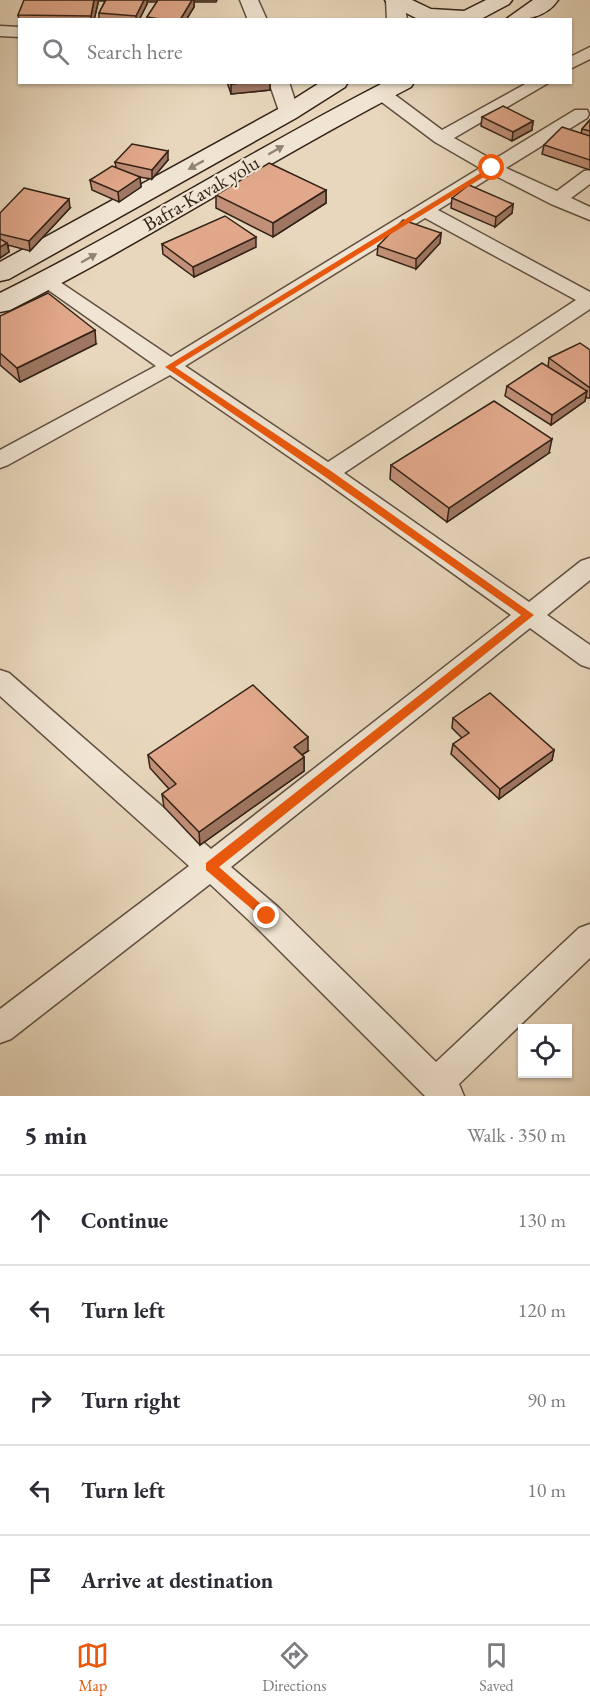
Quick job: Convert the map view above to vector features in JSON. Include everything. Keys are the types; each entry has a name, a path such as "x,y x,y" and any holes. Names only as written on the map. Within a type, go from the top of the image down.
{"main road":[{"path":"395,0 427,15 464,18 502,0"},
{"path":"518,18 548,0"},
{"name":"Bafra-Kavak yolu","path":"0,273 288,113 334,84"},
{"name":"Bafra-Kavak yolu","path":"0,304 47,282 282,146 399,84"}],"street":[{"path":"249,0 257,18"},
{"path":"395,0 397,18"},
{"path":"0,31 18,32"},
{"path":"572,63 590,52"},
{"path":"280,84 288,113"},
{"path":"441,138 538,84"},
{"path":"381,93 441,138 492,168 590,214"},
{"path":"0,460 169,367 580,114"},
{"path":"557,200 590,175"},
{"path":"328,473 590,300 423,209"},
{"path":"47,282 328,473 590,658"},
{"path":"0,1028 210,867 590,567"},
{"path":"0,680 267,916 442,1090 590,938"}],"building":[{"path":"24,0 94,0 91,16 18,15"},
{"path":"106,0 144,0 136,16 99,13"},
{"path":"158,0 192,0 181,18 147,17"},
{"path":"503,106 533,121 513,132 482,117"},
{"path":"590,120 590,131 582,129"},
{"path":"562,127 590,136 590,160 544,145"},
{"path":"132,144 168,151 152,170 115,162"},
{"path":"269,163 326,190 273,223 216,195"},
{"path":"112,166 140,177 118,192 90,180"},
{"path":"469,185 513,204 496,217 452,198"},
{"path":"24,188 69,199 29,241 0,234 0,213"},
{"path":"225,216 256,237 193,267 162,244"},
{"path":"403,220 441,233 416,259 378,246"},
{"path":"0,239 7,243 0,247"},
{"path":"48,293 95,330 17,368 0,353 0,316"},
{"path":"580,343 590,350 590,388 549,358"},
{"path":"542,363 587,391 552,415 507,386"},
{"path":"494,401 552,439 449,508 391,465"},
{"path":"253,685 308,737 294,747 304,757 199,832 162,794 176,784 148,755"},
{"path":"490,693 554,750 500,789 453,744 469,733 453,718"}],"route":[{"path":"267,916 210,867 529,615 328,473 169,367 492,168"}]}
